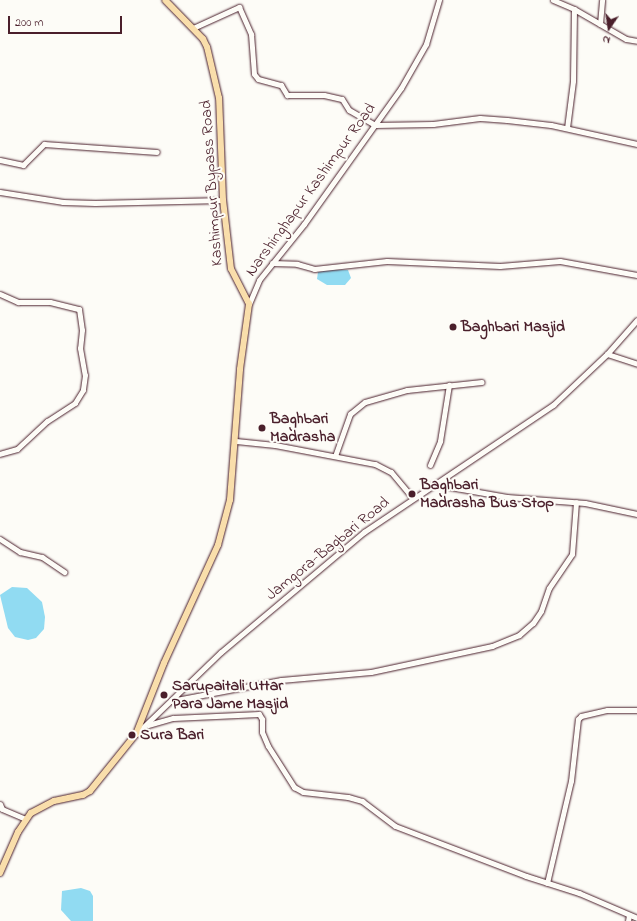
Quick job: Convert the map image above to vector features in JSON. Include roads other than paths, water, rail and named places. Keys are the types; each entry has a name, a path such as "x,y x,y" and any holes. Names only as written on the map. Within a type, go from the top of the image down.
{"main road":[{"name":"Kashimpur Bypass Road","path":"166,0 193,28 207,47 219,98 223,200 231,269 249,304"},
{"name":"Narshinghapur Kashimpur Road","path":"0,873 25,819 44,805 90,791 136,734 164,663 218,546 230,500 236,441 240,369 249,304"}],"street":[{"name":"Narshinghapur Kashimpur Road","path":"249,304 259,280 304,224 401,88 426,44 439,0"},
{"path":"553,0 574,9 626,39 637,41"},
{"path":"600,24 602,0"},
{"path":"193,28 239,6 251,34 254,74 258,79 281,85 287,95 324,95 342,99 349,110 375,125 433,124 480,118 567,128 637,144"},
{"path":"567,128 573,81 574,9"},
{"path":"0,160 23,165 44,144 157,152"},
{"path":"0,192 82,202 223,200"},
{"path":"272,263 297,264 314,269 387,261 500,266 560,261 637,275"},
{"path":"0,294 18,302 50,302 79,309 82,330 80,348 84,375 83,390 75,403 47,422 17,449 0,454"},
{"name":"Jamgora-Bagbari Road","path":"136,734 221,652 364,532 433,484 553,405 607,354 637,320"},
{"path":"607,354 637,364"},
{"path":"335,456 350,414 359,405 407,390 482,382"},
{"path":"430,464 440,441 449,385"},
{"path":"236,441 275,445 383,467 394,475 413,498"},
{"path":"433,484 507,497 576,502 637,514"},
{"path":"171,701 281,680 371,672 492,646 519,635 533,623 541,611 549,588 572,554 576,502"},
{"path":"0,539 20,552 42,557 64,572"},
{"path":"547,883 571,781 578,719 581,716 607,710 637,710"},
{"path":"147,725 173,718 259,714 262,719 262,732 268,746 294,787 310,794 340,796 362,801 395,826 547,883 579,893 637,918"},
{"path":"0,804 2,809 25,819"},
{"path":"628,921 629,915"}],"water":[{"path":"324,269 348,270 351,278 345,285 327,285 317,279 318,272"},
{"path":"12,587 27,588 42,602 45,617 44,629 36,638 28,640 15,637 8,628 0,595"},
{"path":"81,888 90,891 93,896 93,921 71,921 61,910 62,891"}],"place":[{"name":"Baghbari Masjid","path":"453,327"},
{"name":"Baghbari Madrasha","path":"262,428"},
{"name":"Baghbari Madrasha Bus Stop","path":"412,494"},
{"name":"Sarupaitali Uttar Para Jame Masjid","path":"164,695"},
{"name":"Sura Bari","path":"132,735"}]}
